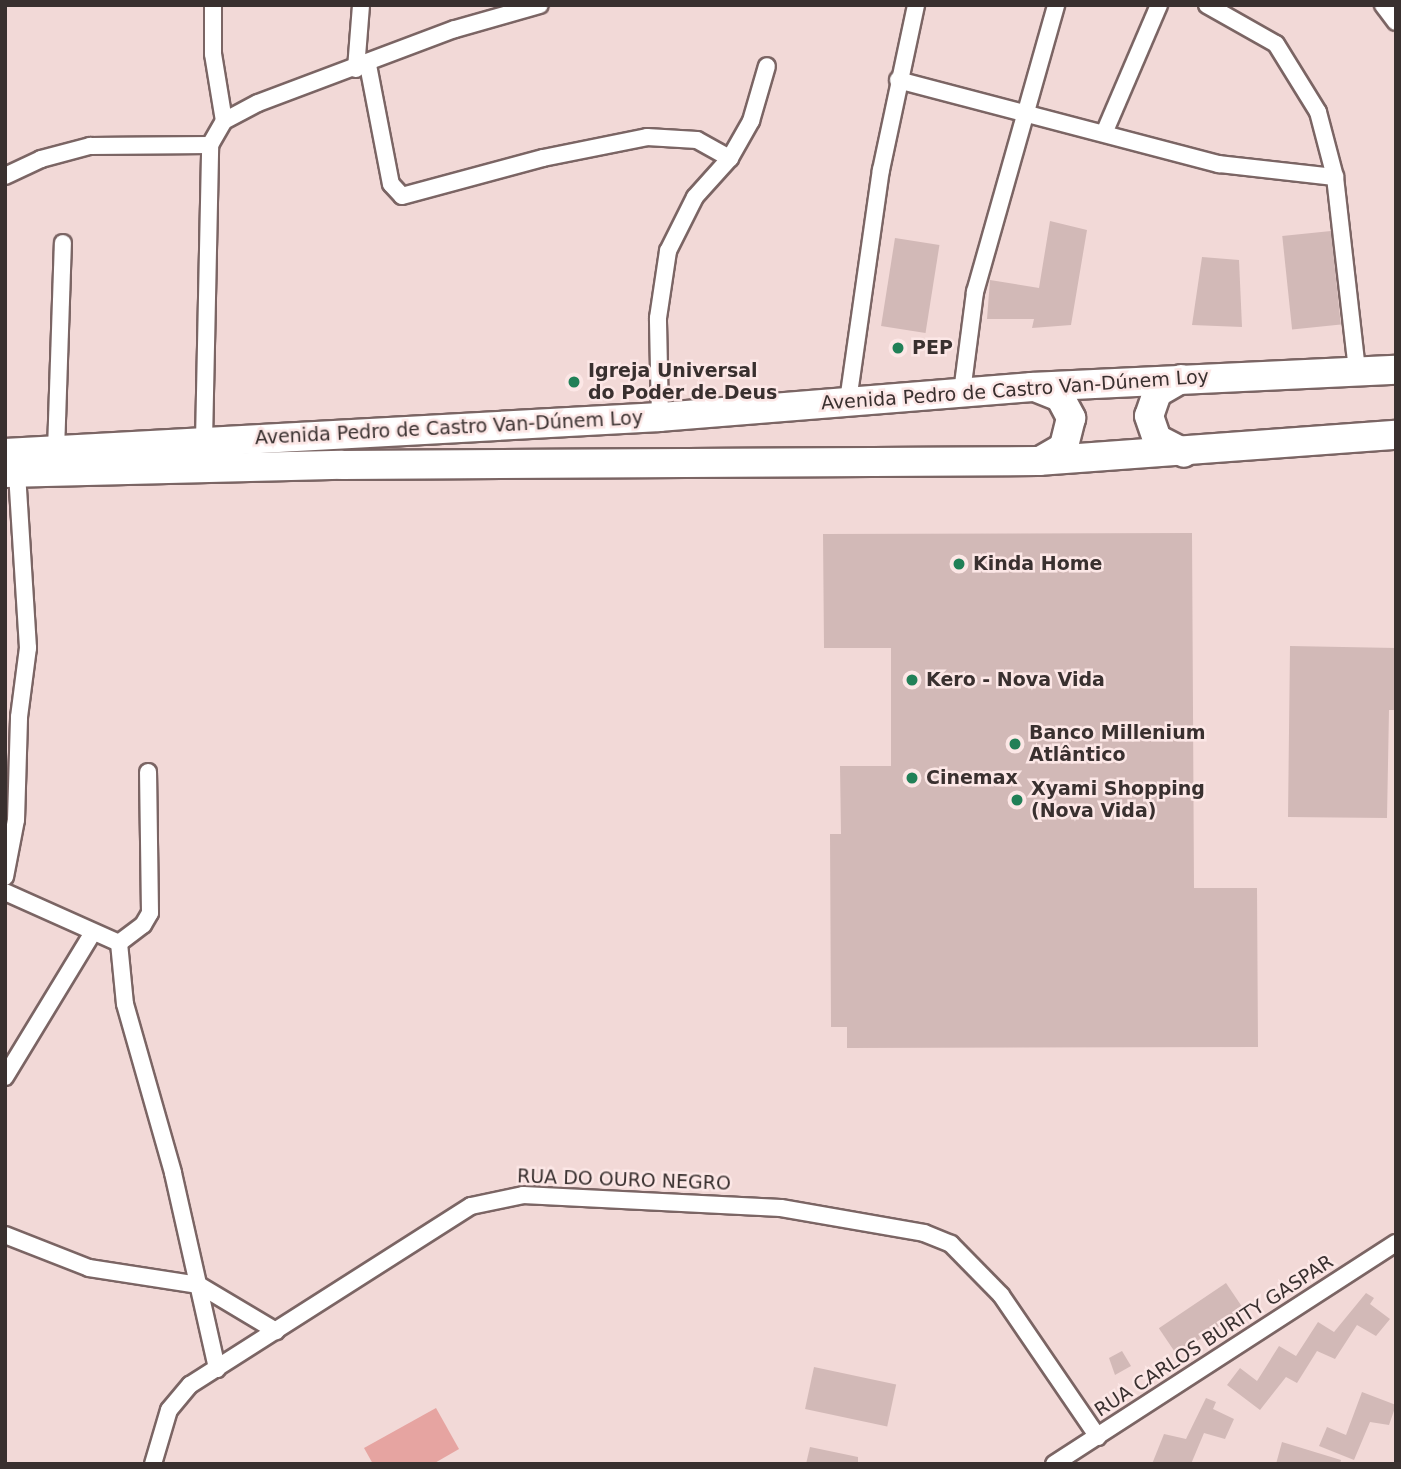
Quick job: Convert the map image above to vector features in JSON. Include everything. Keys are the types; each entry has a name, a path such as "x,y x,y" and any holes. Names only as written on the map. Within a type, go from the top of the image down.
{"highway":[{"name":"Avenida Pedro de Castro Van-Dúnem Loy","path":"9,466 56,450 660,417 1031,387 1396,370"},
{"path":"1184,378 1157,393 1149,416 1162,444 1190,453"},
{"path":"1031,387 1055,393 1071,418 1064,447 1038,461"},
{"name":"Avenida Pedro de Castro Van-Dúnem Loy","path":"9,466 1038,461 1190,453 1396,435"}],"street":[{"path":"214,5 213,54 223,121"},
{"path":"360,5 362,67 391,184 402,196 554,156 647,137 697,140 730,158"},
{"path":"848,401 898,80 916,5"},
{"path":"962,392 975,292 1024,110 1056,5"},
{"path":"1105,131 1160,5"},
{"path":"1207,5 1264,35 1288,58 1318,112 1335,177 1357,371"},
{"path":"204,441 209,145 223,121 258,103 362,67 455,29 534,6"},
{"path":"660,417 658,318 668,251 695,197 730,158 751,121 767,66"},
{"path":"898,80 1105,131 1219,164 1335,177"},
{"path":"5,176 41,159 90,146 209,145"},
{"path":"56,450 63,243"},
{"path":"5,877 16,820 19,718 28,648 9,466"},
{"path":"119,943 143,925 150,913 148,772"},
{"path":"5,892 92,934 119,943"},
{"path":"5,1077 92,934"},
{"path":"119,943 125,1004 200,1285 216,1369"},
{"name":"RUA DO OURO NEGRO","path":"153,1464 169,1410 190,1385 456,1214 488,1200 523,1195 781,1208 924,1233 951,1244 1001,1295 1097,1437"},
{"path":"5,1236 89,1268 200,1285 276,1331"},
{"name":"RUA CARLOS BURITY GASPAR","path":"1054,1464 1396,1242"}],"shaded area":[{"path":"436,1408 459,1449 433,1464 373,1464 364,1448"}],"building":[{"path":"1050,221 1087,230 1071,325 1032,328 1034,319 987,319 990,280 1039,288"},
{"path":"1331,231 1341,324 1292,330 1282,236"},
{"path":"895,238 939,245 926,333 881,326"},
{"path":"1202,257 1239,260 1242,327 1192,325"},
{"name":"Xyami Shopping (Nova Vida)","path":"1192,533 1194,888 1257,888 1258,1047 847,1048 847,1027 831,1027 830,834 841,834 840,766 891,766 891,648 824,648 823,534"},
{"path":"1290,646 1396,648 1396,710 1389,710 1387,818 1288,817"},
{"path":"1226,1283 1244,1310 1177,1355 1159,1328"},
{"path":"1366,1293 1374,1298 1370,1304 1390,1319 1376,1336 1357,1325 1335,1359 1317,1351 1297,1383 1286,1377 1260,1410 1227,1385 1240,1368 1257,1381 1279,1346 1296,1356 1318,1322 1334,1332"},
{"path":"1122,1351 1131,1366 1115,1375 1109,1358"},
{"path":"814,1367 896,1384 887,1427 805,1409"},
{"path":"1362,1392 1396,1405 1389,1425 1370,1422 1354,1460 1319,1446 1327,1427 1346,1435"},
{"path":"1206,1398 1216,1402 1213,1409 1234,1419 1225,1439 1204,1433 1191,1464 1152,1464 1164,1434 1186,1439"},
{"path":"1282,1442 1341,1460 1340,1464 1276,1464"},
{"path":"810,1447 858,1457 858,1464 806,1464"}],"place":[{"name":"PEP","path":"898,348"},
{"name":"Igreja Universal do Poder de Deus","path":"574,382"},
{"name":"Kinda Home","path":"959,564"},
{"name":"Kero - Nova Vida","path":"912,680"},
{"name":"Banco Millenium Atlântico","path":"1015,744"},
{"name":"Cinemax","path":"912,778"},
{"name":"Xyami Shopping (Nova Vida)","path":"1017,800"}]}
